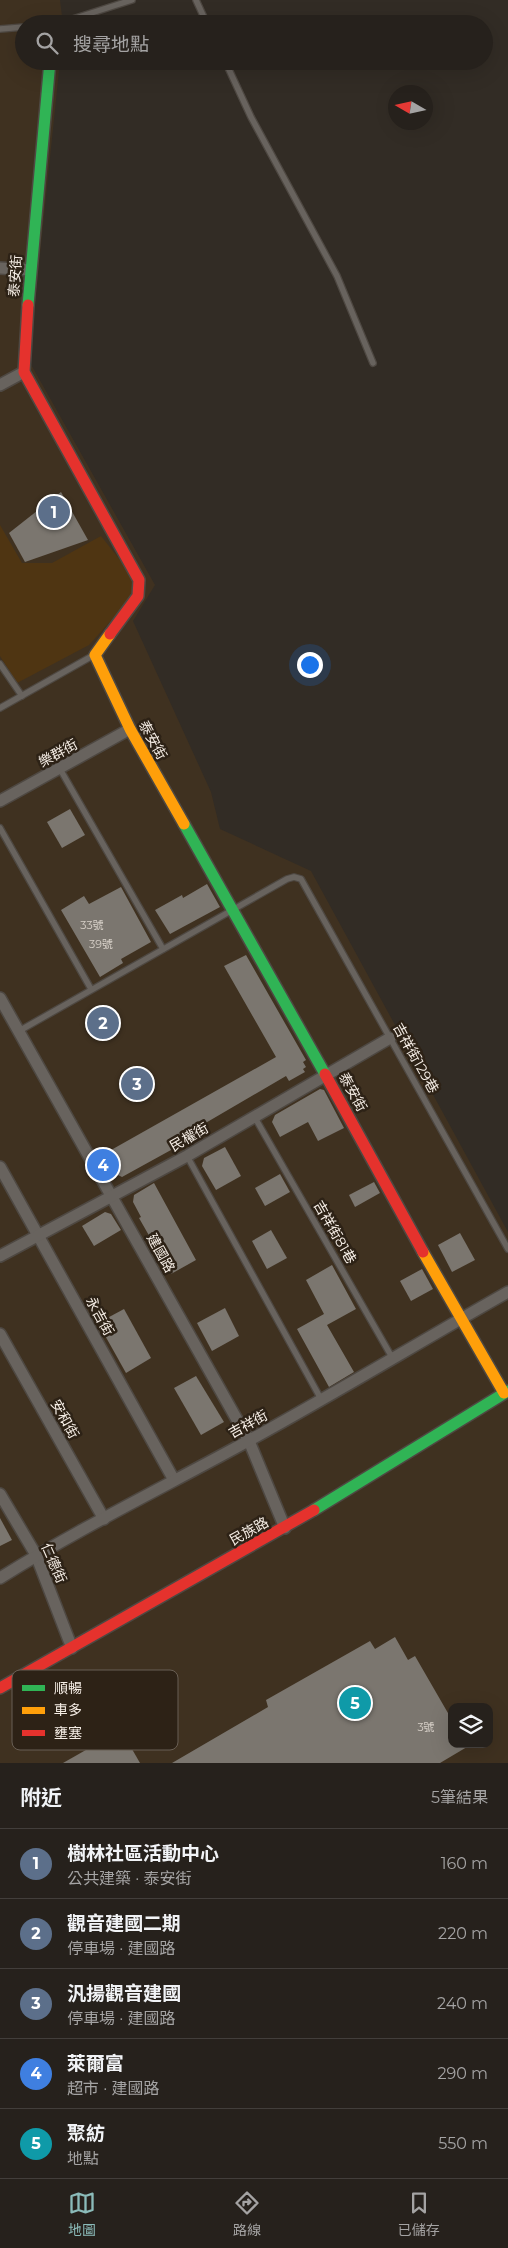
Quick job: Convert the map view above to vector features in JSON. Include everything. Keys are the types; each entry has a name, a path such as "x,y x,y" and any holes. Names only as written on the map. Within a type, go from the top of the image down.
{"street":[{"name":"泰安街","path":"24,372 30,270 49,70"},
{"path":"0,268 30,270"},
{"path":"0,385 24,372 139,580 138,596 95,655"},
{"name":"泰安街","path":"95,655 130,730 234,910 460,1319 506,1392"},
{"name":"樂群街","path":"0,801 130,730"},
{"name":"建國路","path":"0,998 249,1441 285,1528"},
{"name":"民權街","path":"0,1256 187,1156 390,1038"},
{"name":"永吉街","path":"0,1167 174,1480"},
{"name":"吉祥街","path":"0,1578 36,1556 174,1480 249,1441 508,1292"},
{"name":"安和街","path":"0,1334 104,1519"},
{"name":"民族路","path":"32,1670 285,1528 506,1392"},
{"name":"仁德街","path":"0,1494 36,1556 72,1648"},
{"name":"民族路","path":"0,1688 12,1681"}],"lane":[{"path":"85,15 132,0"},
{"path":"196,0 203,15"},
{"path":"0,29 15,28"},
{"path":"228,70 251,117 337,276 373,363"},
{"path":"0,708 95,655"},
{"path":"0,664 22,696"},
{"path":"60,769 163,949"},
{"path":"0,828 91,989"},
{"name":"吉祥街129巷","path":"234,910 287,880 294,877 301,879 508,1249"},
{"path":"19,1031 234,910"},
{"name":"吉祥街81巷","path":"254,1116 393,1359"},
{"path":"187,1156 321,1399"}],"shaded area":[{"path":"0,0 60,0 62,15 15,15 15,70 59,70 29,361 155,585 133,621 211,792 220,829 311,871 508,1232 508,1763 0,1763"},
{"path":"0,525 22,563 52,563 101,536 135,579 134,595 89,645 17,683 0,656"}],"building":[{"path":"61,492 88,540 25,562 9,533"},
{"path":"70,809 85,835 62,848 47,822"},
{"path":"207,884 220,907 170,934 155,910 182,895 183,898"},
{"path":"121,887 151,942 121,959 123,963 100,977 61,910 84,896 89,904"},
{"path":"246,955 306,1060 303,1062 306,1067 303,1069 305,1072 289,1081 286,1076 197,1128 200,1134 122,1177 116,1174 104,1154 276,1057 224,966"},
{"path":"320,1089 324,1090 344,1128 318,1141 308,1122 280,1137 272,1122 275,1115"},
{"path":"225,1147 241,1176 216,1190 202,1166 204,1158"},
{"path":"280,1174 290,1192 265,1206 255,1188"},
{"path":"374,1182 380,1193 355,1207 349,1195"},
{"path":"154,1183 196,1260 171,1274 139,1218 141,1217 133,1202 134,1195"},
{"path":"105,1212 111,1214 121,1230 94,1246 82,1226"},
{"path":"271,1230 287,1258 267,1269 252,1241"},
{"path":"460,1233 475,1260 452,1272 438,1245"},
{"path":"332,1265 356,1309 327,1325 354,1372 329,1387 297,1329 324,1314 306,1280"},
{"path":"422,1269 433,1289 411,1301 400,1281"},
{"path":"225,1308 239,1336 212,1351 197,1323"},
{"path":"124,1309 151,1358 126,1373 98,1323"},
{"path":"196,1376 224,1422 201,1435 174,1388"},
{"path":"0,1518 12,1540 0,1546"},
{"path":"395,1637 408,1660 415,1656 448,1713 448,1748 465,1748 440,1763 172,1763 268,1707 266,1700 370,1641 375,1649"},
{"path":"86,1750 133,1750 140,1763 63,1763"}],"traffic: fast":[{"path":"28,305 49,70"},
{"path":"184,824 325,1074"},
{"path":"314,1510 508,1391"}],"traffic: slow":[{"path":"110,634 95,655 130,729 184,824"},
{"path":"423,1252 504,1393"}],"traffic: jam":[{"path":"28,305 24,372 139,580 138,596 110,634"},
{"path":"325,1074 423,1252"},
{"path":"32,1670 314,1510"},
{"path":"0,1688 12,1681"}],"place":[{"name":"樹林社區活動中心","path":"54,512"},
{"name":"觀音建國二期","path":"103,1023"},
{"name":"汎揚觀音建國","path":"137,1084"},
{"name":"萊爾富","path":"103,1165"},
{"name":"聚紡","path":"355,1703"}]}
